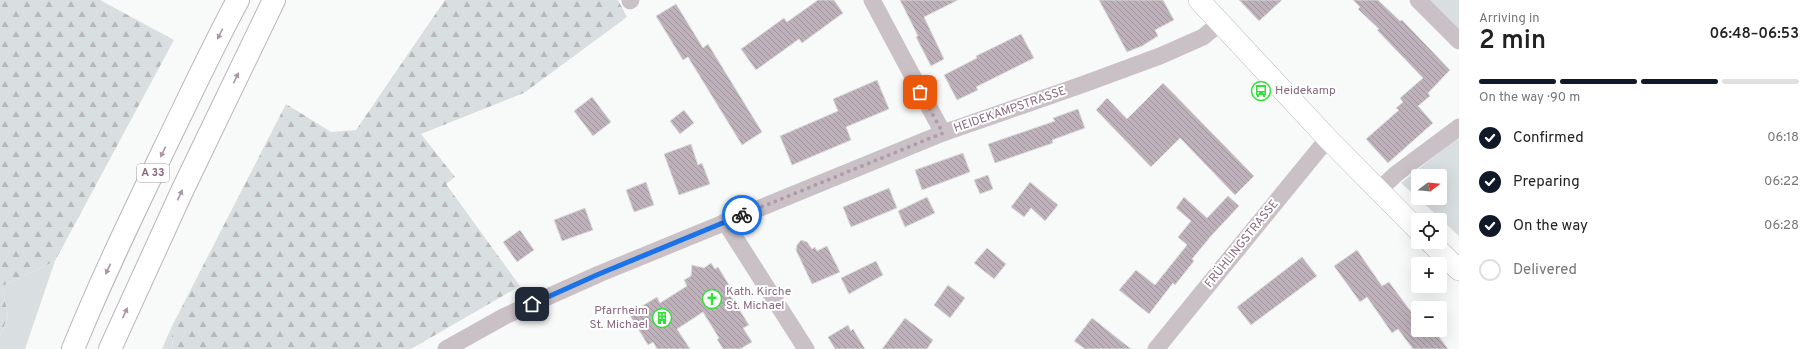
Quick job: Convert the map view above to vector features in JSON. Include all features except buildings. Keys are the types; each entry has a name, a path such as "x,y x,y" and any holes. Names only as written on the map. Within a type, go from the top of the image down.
{"highway":[{"name":"A 33","path":"73,349 92,302 150,178 223,26 238,0"},
{"name":"A 33","path":"110,349 176,203 274,0"}],"main road":[{"path":"1199,0 1329,140 1411,223"},
{"path":"1437,249 1459,270"}],"street":[{"path":"872,0 943,133"},
{"path":"1418,0 1459,41"},
{"name":"HEIDEKAMPSTRASSE","path":"446,349 512,313 599,274 943,133 1160,56 1203,37 1220,23"},
{"path":"1379,190 1396,174 1459,126"},
{"name":"FRÜHLINGSTRASSE","path":"1156,349 1320,148 1329,140"},
{"path":"725,222 806,349"}],"green space":[{"path":"0,0 100,0 174,40 55,261 2,286 8,316 0,336"},
{"path":"445,0 618,0 627,17 524,93 421,134 455,177 446,184 520,286 411,349 173,349 171,328 286,104 331,132 356,130"},
{"path":"1429,0 1459,0 1459,30"},
{"path":"1459,136 1459,236 1447,225 1447,213 1434,213 1426,205 1447,205 1447,169 1418,169"},
{"path":"1411,175 1411,192 1401,183"},
{"path":"55,261 25,349 0,349 0,336 8,316 2,286"},
{"path":"171,328 173,349 162,349"}],"way so far":[{"path":"742,215 943,133 920,92"}],"place":[{"name":"Heidekamp","path":"1261,91"},
{"name":"Kath. Kirche St. Michael","path":"712,299"},
{"name":"Pfarrheim St. Michael","path":"662,318"}],"route":[{"path":"532,304 599,274 742,215"}]}
